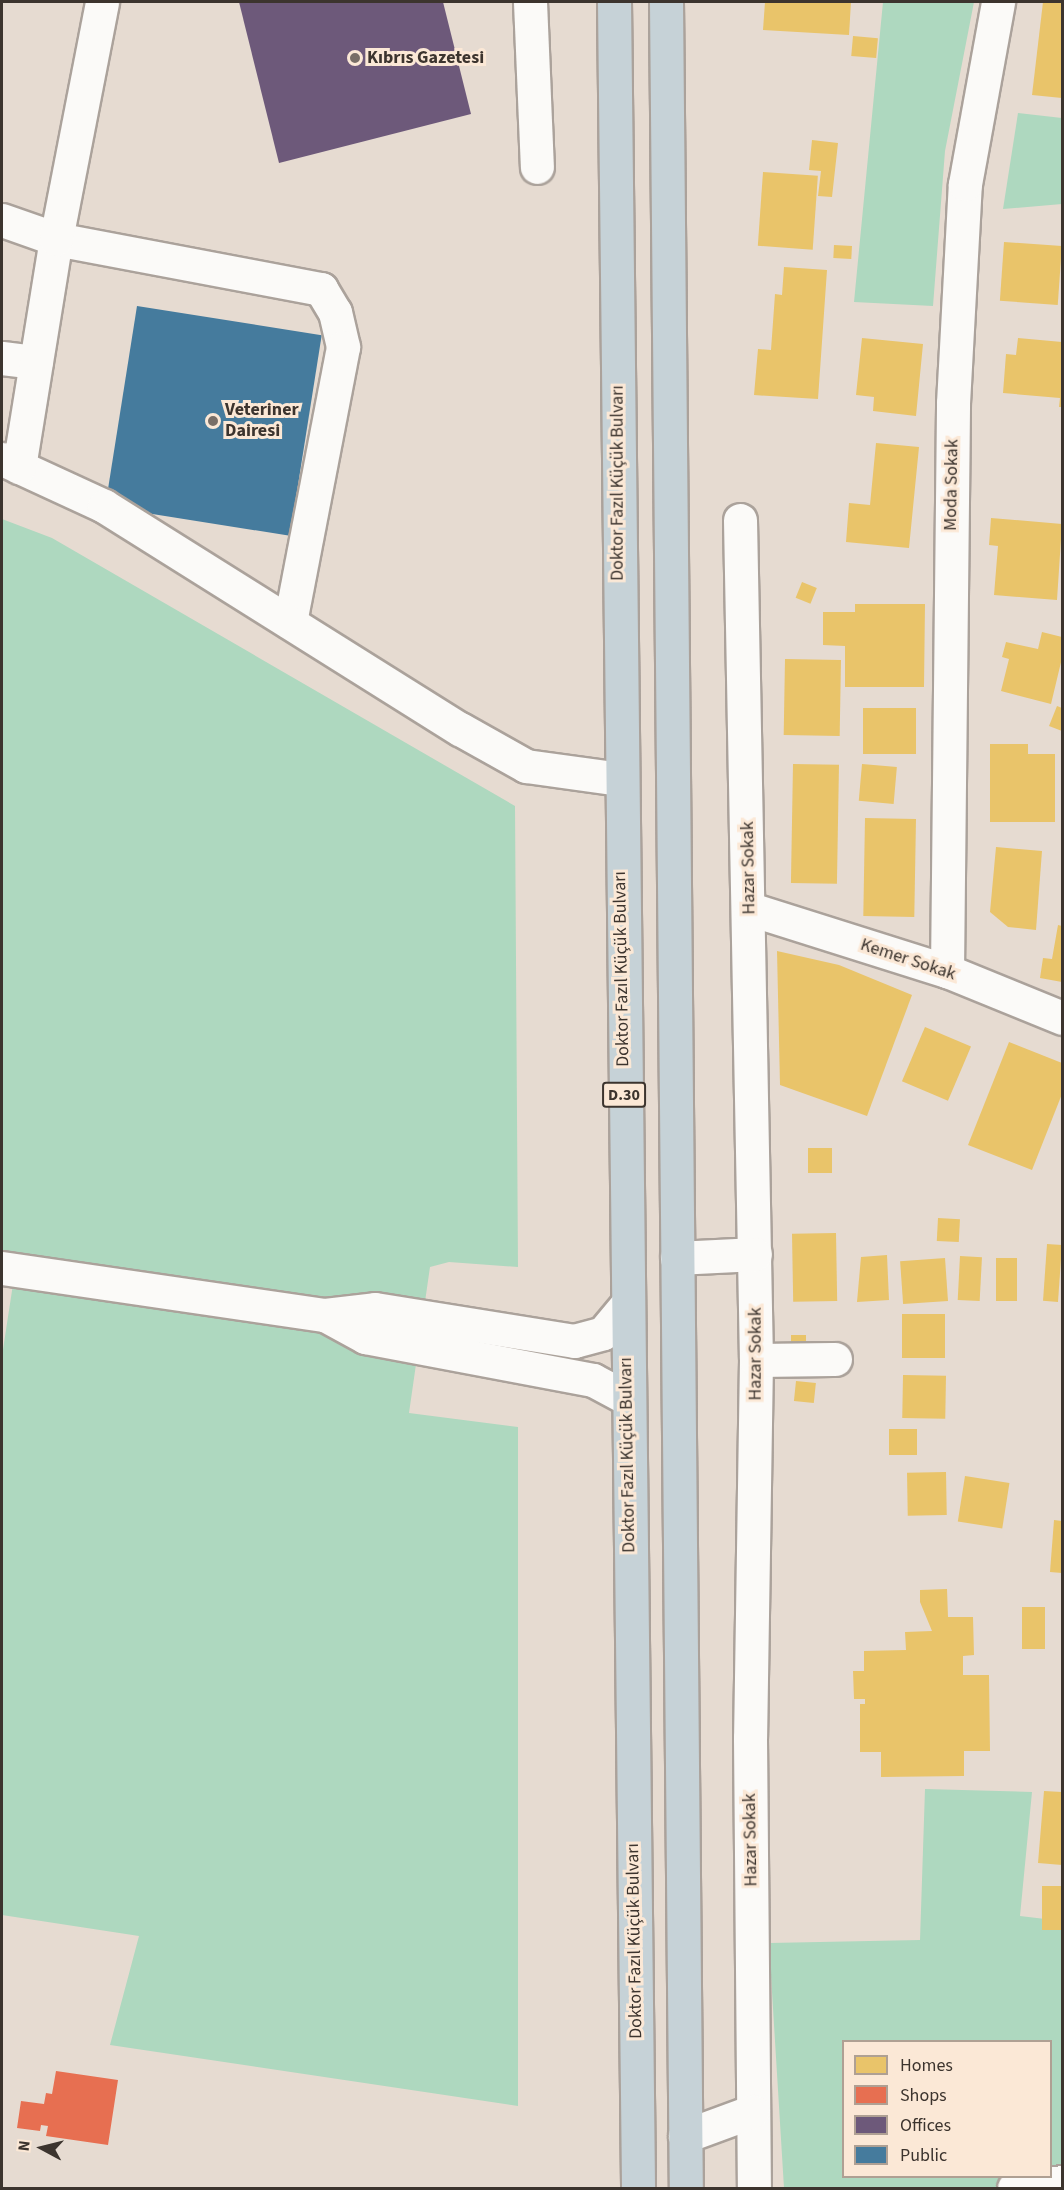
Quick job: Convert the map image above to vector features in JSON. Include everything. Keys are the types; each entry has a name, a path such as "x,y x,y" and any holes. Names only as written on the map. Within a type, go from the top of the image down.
{"highway":[{"name":"Doktor Fazıl Küçük Bulvarı","path":"614,2 627,1398 638,2188"},
{"path":"666,2 686,2188"}],"street":[{"path":"102,2 56,239 36,362 10,463 104,506 526,766 621,779"},
{"path":"530,2 537,167"},
{"name":"Moda Sokak","path":"947,971 954,391 965,184 998,2"},
{"path":"2,220 56,239 321,288 335,312 343,347 290,622"},
{"path":"2,358 36,362"},
{"name":"Hazar Sokak","path":"740,520 750,909 756,1360 750,1738 754,2188"},
{"name":"Kemer Sokak","path":"750,909 947,971 1062,1018"},
{"path":"677,1258 755,1254"},
{"path":"2,1268 325,1315 375,1309 574,1341 603,1333 626,1306"},
{"path":"325,1315 365,1337 592,1380 627,1398"},
{"path":"756,1360 835,1359"},
{"path":"685,2136 753,2111"},
{"path":"1014,2188 1062,2182"}],"green space":[{"path":"883,2 974,2 945,151 933,306 854,302"},
{"path":"1018,113 1062,118 1062,204 1003,209"},
{"path":"2,519 52,538 515,806 518,1267 449,1262 430,1267 409,1413 518,1427 518,2106 110,2045 139,1936 2,1915 2,1356 15,1271 2,1268"},
{"path":"925,1789 1032,1792 1020,1916 1062,1921 1062,2188 784,2188 769,1943 920,1940"}],"building: Homes":[{"path":"765,2 851,2 849,35 763,30"},
{"path":"1043,2 1062,2 1062,98 1032,95"},
{"path":"853,36 878,38 876,58 851,56"},
{"path":"812,140 838,143 832,197 818,196 821,171 809,170"},
{"path":"763,172 818,176 813,250 758,246"},
{"path":"1004,242 1062,246 1058,305 1000,301"},
{"path":"834,245 852,246 851,259 833,258"},
{"path":"784,267 827,270 818,399 754,395 758,349 771,350 775,294 782,295"},
{"path":"862,338 923,344 916,416 873,411 874,397 856,395"},
{"path":"1018,338 1062,342 1062,407 1059,407 1060,398 1003,393 1006,354 1016,355"},
{"path":"876,443 919,447 909,548 846,542 849,503 870,505"},
{"path":"991,518 1062,524 1057,600 994,595 998,546 989,545"},
{"path":"802,582 817,588 810,604 796,598"},
{"path":"855,604 925,604 924,687 845,687 845,646 823,645 823,612 855,612"},
{"path":"1042,632 1062,637 1062,658 1051,704 1001,691 1009,659 1002,657 1006,642 1038,649"},
{"path":"785,659 841,660 840,736 784,735"},
{"path":"1057,706 1062,708 1062,731 1049,726"},
{"path":"863,708 916,708 916,754 863,754"},
{"path":"990,744 1028,744 1028,754 1055,754 1055,822 990,822"},
{"path":"793,764 839,765 837,884 791,883"},
{"path":"862,764 897,767 894,804 859,801"},
{"path":"865,818 916,819 914,917 863,916"},
{"path":"996,847 1042,851 1036,930 1008,927 990,912"},
{"path":"1058,925 1062,926 1062,982 1040,978 1043,958 1052,959"},
{"path":"777,951 839,965 912,995 867,1116 780,1085"},
{"path":"925,1027 971,1047 948,1101 902,1081"},
{"path":"1009,1042 1062,1063 1062,1094 1032,1170 968,1145"},
{"path":"808,1148 832,1148 832,1173 808,1173"},
{"path":"938,1218 960,1219 959,1242 937,1241"},
{"path":"836,1233 837,1301 793,1302 792,1234"},
{"path":"1047,1244 1062,1245 1058,1302 1043,1301"},
{"path":"887,1255 889,1300 857,1302 861,1257"},
{"path":"960,1256 982,1257 980,1301 958,1300"},
{"path":"945,1258 948,1301 903,1304 900,1261"},
{"path":"996,1258 1017,1258 1017,1301 996,1301"},
{"path":"902,1314 945,1314 945,1358 902,1358"},
{"path":"791,1335 806,1335 806,1349 791,1349"},
{"path":"903,1375 946,1376 945,1419 902,1418"},
{"path":"796,1381 816,1383 814,1403 794,1401"},
{"path":"889,1429 917,1429 917,1455 889,1455"},
{"path":"946,1472 947,1515 908,1516 907,1473"},
{"path":"965,1476 1009,1483 1002,1528 958,1521"},
{"path":"1054,1520 1062,1521 1062,1573 1050,1572"},
{"path":"947,1589 948,1617 973,1617 974,1655 963,1656 963,1675 989,1675 990,1751 964,1751 964,1776 881,1777 881,1752 860,1752 860,1704 865,1704 865,1699 854,1699 853,1671 864,1671 864,1651 906,1650 905,1632 932,1631 920,1602 920,1590"},
{"path":"1022,1607 1045,1607 1045,1649 1022,1649"},
{"path":"1044,1791 1062,1792 1062,1865 1038,1863"},
{"path":"1042,1886 1062,1886 1062,1930 1042,1930"}],"building: Shops":[{"path":"56,2071 118,2080 108,2145 46,2136 48,2126 41,2125 40,2131 17,2128 21,2101 44,2104 46,2093 52,2094"}],"building: Offices":[{"name":"Kıbrıs Gazetesi","path":"239,2 443,2 471,114 279,163"}],"building: Public":[{"name":"Veteriner Dairesi","path":"137,306 322,335 290,536 105,507"}],"place":[{"name":"Kıbrıs Gazetesi","path":"355,58"},
{"name":"Veteriner Dairesi","path":"213,421"}]}
